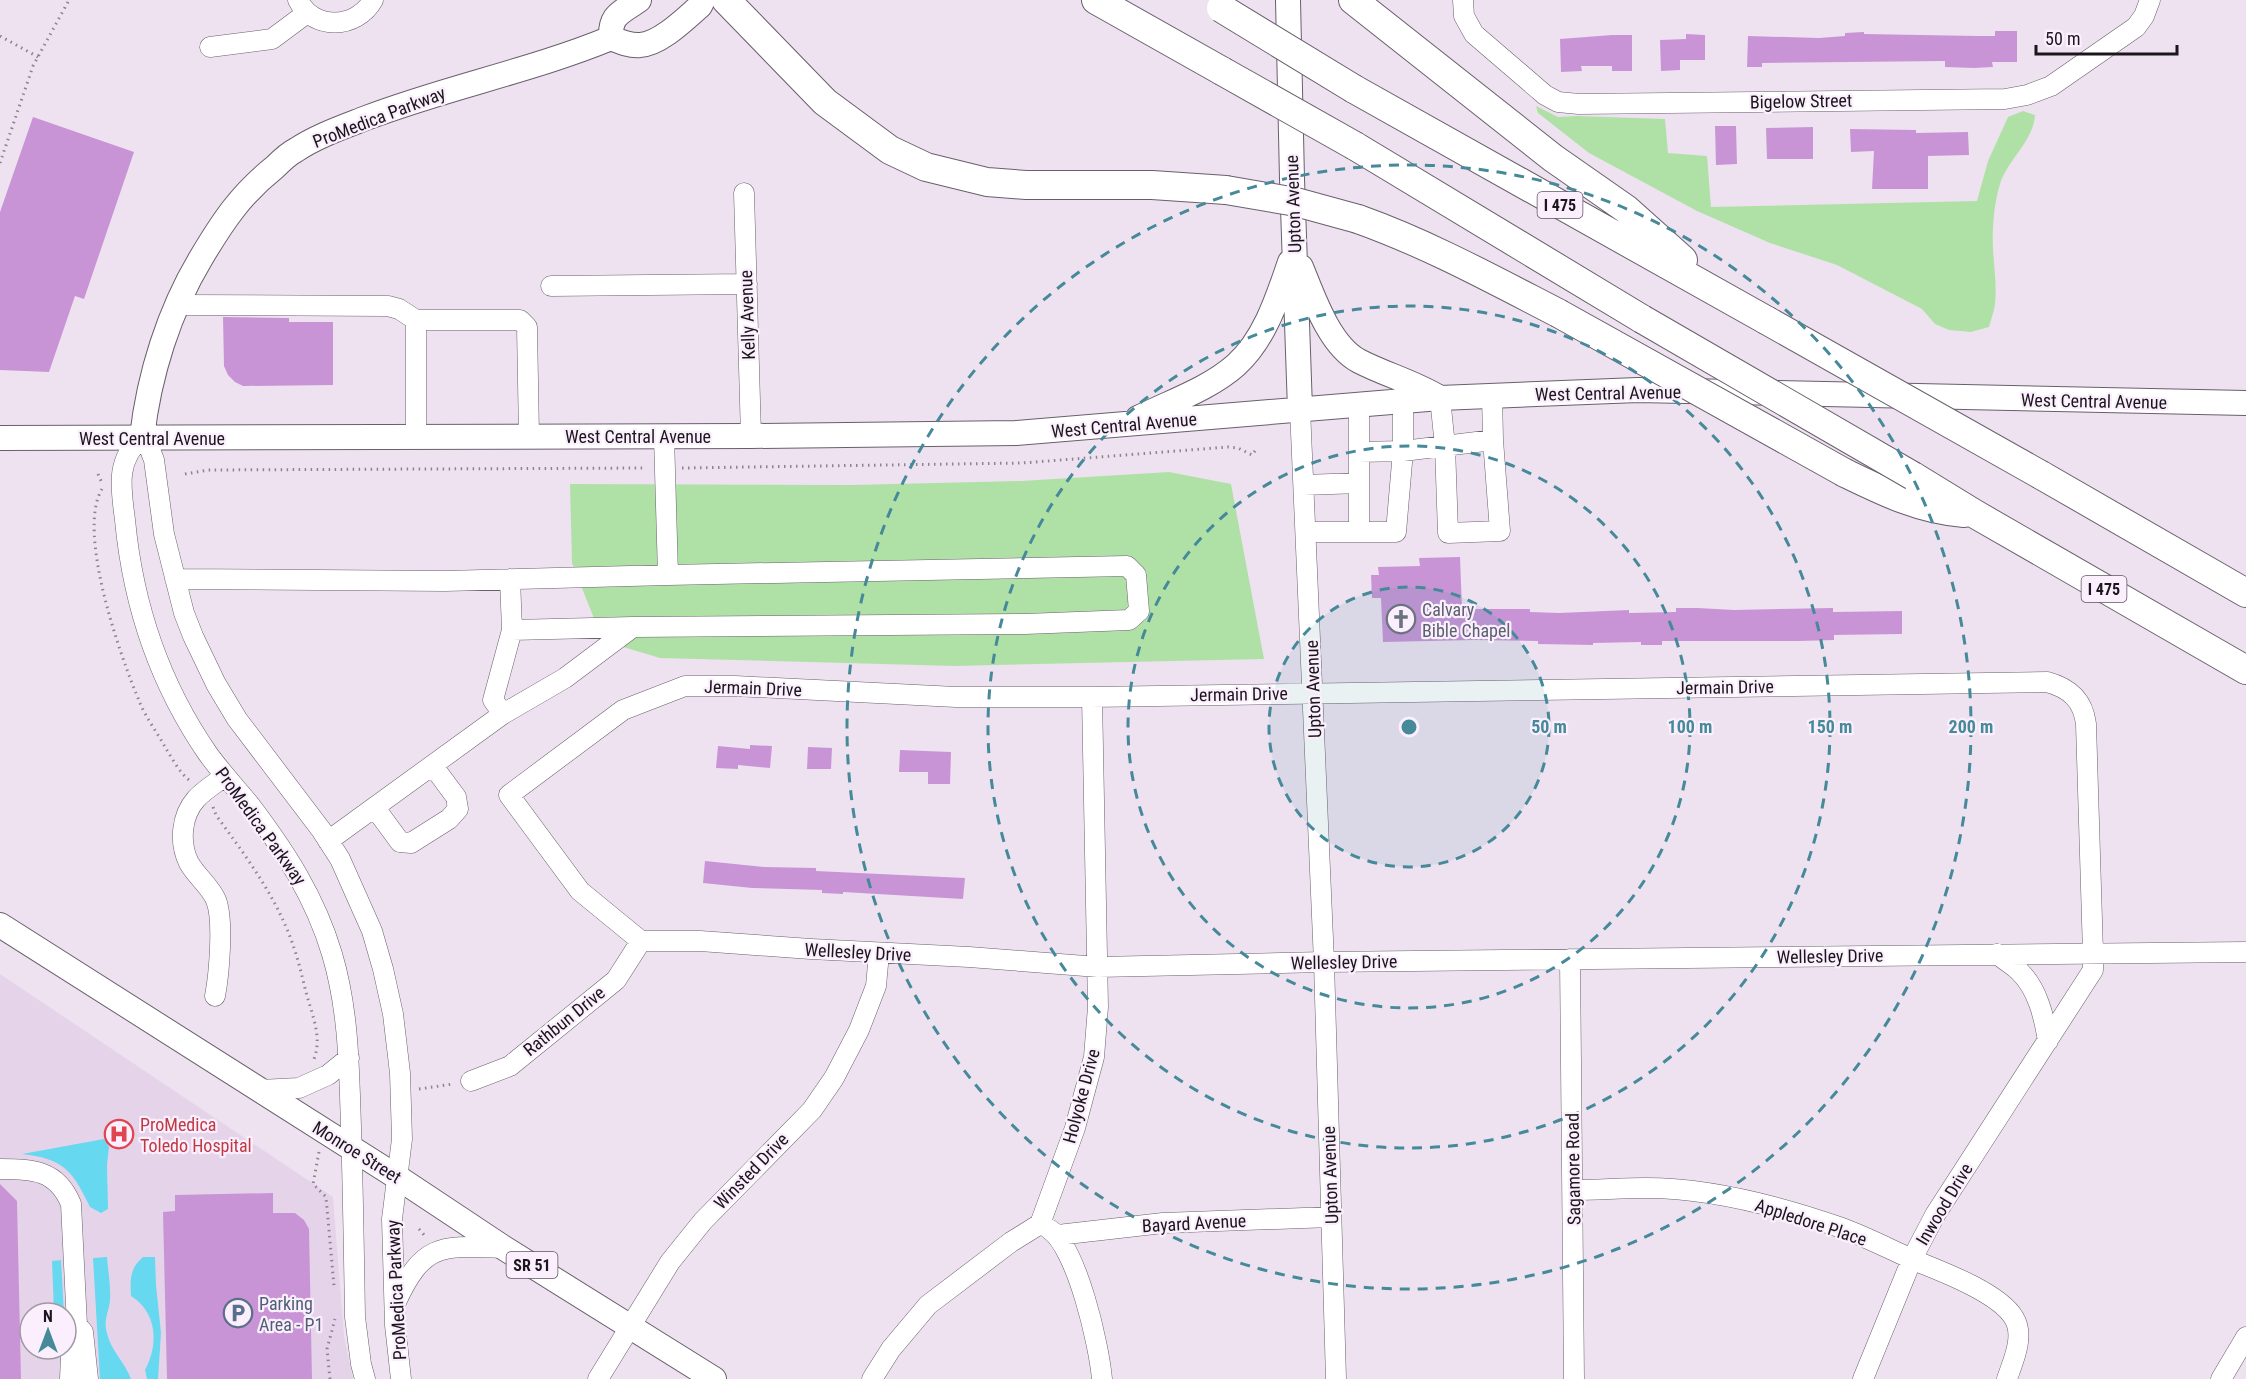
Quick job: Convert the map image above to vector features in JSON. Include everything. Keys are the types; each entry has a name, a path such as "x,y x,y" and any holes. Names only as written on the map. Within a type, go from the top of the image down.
{"highway":[{"path":"726,0 825,102 890,150 926,167 987,182 1026,185 1152,185 1226,190 1296,202 1358,219 1400,234 1558,313 1888,495 1946,512 1975,514"},
{"name":"I 475","path":"1096,0 1355,146 1642,319 2246,670"},
{"path":"1353,0 1553,158 1626,208 1719,294"},
{"name":"I 475","path":"1214,4 1354,89 2041,475 2246,593"}],"main road":[{"path":"639,0 615,16 611,26 611,38 628,44 644,45 666,34 700,6 703,0"},
{"name":"Upton Avenue","path":"1288,0 1300,409"},
{"name":"ProMedica Parkway","path":"142,437 145,405 158,354 191,274 223,220 252,185 295,150 339,129 415,100 546,62 611,38"},
{"path":"1294,252 1323,318 1343,347 1357,360 1421,386 1440,398"},
{"path":"1124,425 1217,380 1238,364 1256,341 1276,303 1294,252"},
{"name":"West Central Avenue","path":"0,438 1016,433 1440,398 1638,390 2246,403"},
{"name":"Monroe Street","path":"0,926 352,1148 504,1248 714,1379"}],"street":[{"path":"210,47 272,39 303,6 324,22 337,24 351,21 363,14 373,0"},
{"name":"Bigelow Street","path":"1463,0 1464,16 1474,34 1545,95 1558,102 1579,104 2005,99 2027,95 2051,86 2136,27 2144,16 2150,0"},
{"name":"Kelly Avenue","path":"744,193 751,436"},
{"path":"551,286 747,284"},
{"path":"178,305 388,306 399,309 416,320 525,322 530,436"},
{"path":"416,320 416,436"},
{"path":"1440,398 1445,446 1448,533 1500,531 1492,395"},
{"path":"1306,532 1396,532 1403,451 1403,401"},
{"path":"1359,405 1359,532"},
{"name":"Upton Avenue","path":"1300,409 1324,962 1336,1379"},
{"path":"664,436 668,575"},
{"name":"ProMedica Parkway","path":"365,1379 359,1355 355,1317 348,1032 340,985 332,953 302,880 286,855 200,742 175,698 149,639 128,556 122,474 125,455 142,437 154,460 161,513 175,579 184,613 194,636 226,702 251,739 285,780 328,841 349,876 372,931 391,999 400,1073 402,1139 392,1219 394,1307 401,1379"},
{"path":"1359,452 1403,451 1493,440"},
{"path":"1304,485 1359,483"},
{"path":"175,579 445,581 1127,566 1136,575 1139,611 1129,620 1024,624 512,630"},
{"path":"503,714 493,700 512,630 510,579"},
{"path":"328,841 503,714 565,678 633,627"},
{"name":"Jermain Drive","path":"641,941 580,891 509,795 622,710 685,686 956,697 1092,697 2047,682 2060,686 2079,701 2084,711 2086,724"},
{"name":"Holyoke Drive","path":"1040,1224 1075,1128 1094,1057 1098,967 1092,697"},
{"name":"Inwood Drive","path":"1863,1379 1912,1259 1935,1215 2093,970 2086,724"},
{"path":"375,808 400,842 411,843 449,819 458,809 456,796 433,766"},
{"path":"215,996 219,977 217,902 210,889 190,865 183,847 183,827 196,798 225,776"},
{"name":"Wellesley Drive","path":"641,941 700,941 1098,967 1324,962 2246,952"},
{"name":"Rathbun Drive","path":"471,1081 510,1066 616,980 641,941"},
{"name":"Winsted Drive","path":"598,1379 670,1262 703,1221 812,1110 834,1078 859,1030 876,986 879,953"},
{"path":"1997,954 2021,972 2032,990 2043,1013 2048,1041"},
{"name":"Sagamore Road","path":"1570,959 1574,1379"},
{"path":"260,1090 299,1088 328,1075 349,1058"},
{"path":"0,1169 22,1169 42,1173 57,1182 68,1196 72,1213 76,1301"},
{"name":"Appledore Place","path":"1573,1190 1648,1188 1714,1195 1787,1210 1832,1225 1962,1279 1999,1303 2014,1317 2019,1332 2017,1349 2007,1379"},
{"name":"Bayard Avenue","path":"1058,1235 1163,1222 1331,1217"},
{"path":"872,1379 891,1349 928,1305 1011,1242 1040,1224 1058,1235 1073,1266 1090,1317 1102,1379"},
{"path":"394,1307 407,1279 422,1260 433,1252 462,1246 504,1248"},
{"path":"78,1326 83,1332 88,1379"},
{"path":"2221,1379 2246,1337"},
{"path":"70,1379 71,1361"}],"path":[{"path":"0,163 38,57 69,0"},
{"path":"0,36 38,57"},
{"path":"185,474 208,470 665,468 1022,463 1228,447 1238,448 1252,455 1257,448"},
{"path":"98,474 104,487 96,499 94,518 96,548 100,575 118,640 141,704 172,758 186,778 192,782"},
{"path":"212,803 216,815 260,876 296,951 318,1046 310,1067"},
{"path":"420,1089 471,1081"},
{"path":"315,1174 313,1184 326,1197 334,1291"},
{"path":"421,1229 426,1239"},
{"path":"330,1379 327,1349 336,1314"}],"shaded area":[{"name":"ProMedica Toledo Hospital","path":"0,974 333,1197 344,1336 353,1379 0,1379"}],"green space":[{"path":"1536,106 1558,117 1665,119 1668,153 1707,156 1711,207 1977,201 1988,161 2008,117 2023,111 2035,115 2030,134 2009,166 1998,191 1993,233 1996,297 1989,327 1971,332 1949,330 1935,324 1922,309 1837,265 1770,243 1697,211 1589,153 1538,113"},
{"path":"1169,472 1231,484 1264,659 955,666 660,658 603,641 572,563 570,484 852,485 1021,481"}],"water":[{"path":"104,1139 109,1147 108,1209 101,1213 90,1207 78,1184 65,1168 48,1159 22,1154"},
{"path":"107,1257 110,1295 106,1328 109,1339 131,1379 100,1379 93,1258"},
{"path":"143,1257 155,1257 161,1333 158,1379 147,1379 145,1370 154,1339 151,1320 140,1303 131,1296 132,1274"},
{"path":"61,1260 63,1301 54,1301 52,1261"}],"building":[{"path":"1995,31 2017,31 2017,62 1992,62 1993,67 1974,68 1945,67 1945,61 1762,63 1762,67 1747,67 1748,36 1819,38 1864,32 1864,34 1995,36"},
{"path":"1686,34 1705,35 1705,60 1680,60 1680,70 1661,71 1660,40 1686,39"},
{"path":"1632,35 1632,71 1612,71 1612,66 1581,66 1582,71 1561,72 1560,39"},
{"path":"33,117 134,152 84,299 75,296 49,372 0,370 0,212"},
{"path":"1715,126 1736,126 1737,164 1716,165"},
{"path":"1813,127 1813,159 1767,159 1766,128"},
{"path":"1850,129 1916,130 1916,133 1968,132 1969,155 1928,156 1928,189 1872,189 1874,151 1851,152"},
{"path":"223,317 289,318 289,322 333,322 333,385 243,386 235,382 228,375 224,366"},
{"path":"1460,557 1462,609 1530,609 1530,612 1559,613 1629,610 1629,613 1676,612 1676,608 1734,610 1833,608 1833,612 1902,611 1902,634 1834,635 1834,640 1662,641 1662,645 1641,645 1641,642 1593,643 1593,645 1474,640 1383,642 1381,598 1372,598 1371,575 1379,575 1378,567 1420,566 1419,558"},
{"path":"750,745 772,746 770,768 738,765 738,769 716,768 718,746 750,749"},
{"path":"808,747 832,748 831,769 807,769"},
{"path":"900,750 951,752 950,784 928,784 928,772 899,772"},
{"path":"705,861 764,867 816,868 816,871 965,878 963,899 843,892 843,894 822,893 822,890 752,888 703,883"},
{"path":"0,1184 17,1201 18,1361 21,1361 21,1379 0,1379"},
{"name":"Parking Area - P1","path":"273,1193 273,1213 295,1213 304,1220 309,1229 312,1379 167,1379 163,1212 175,1211 175,1195"}],"place":[{"name":"Calvary Bible Chapel","path":"1401,619"},
{"name":"ProMedica Toledo Hospital","path":"119,1134"},
{"name":"Parking Area - P1","path":"238,1313"}]}
